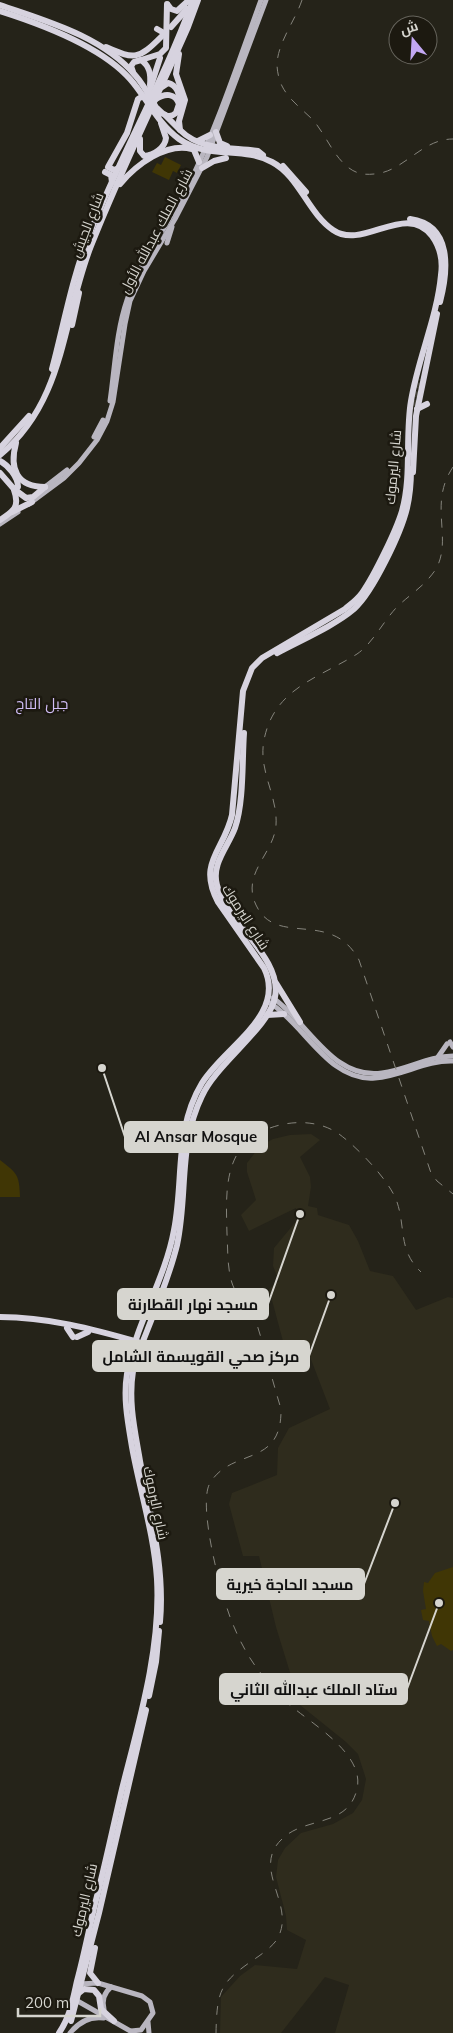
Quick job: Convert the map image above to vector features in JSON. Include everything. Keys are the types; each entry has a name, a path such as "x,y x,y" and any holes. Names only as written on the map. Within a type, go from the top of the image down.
{"highway":[{"name":"شارع الجيش","path":"0,448 25,421 41,398 49,380 78,266 93,226 119,168 138,134 160,112 161,87 198,0"},
{"name":"شارع الجيش","path":"13,444 37,419 51,394 78,307 79,282 90,248 191,2"},
{"path":"166,4 171,9 177,11 191,2"},
{"path":"171,27 191,2"},
{"path":"162,47 166,4"},
{"path":"161,87 168,83 174,86 180,97 178,111 171,116 160,112 143,96 132,68 132,64 160,54 166,48 166,4"},
{"path":"0,5 84,37 121,54 135,56 145,52 162,35"},
{"path":"0,11 63,35 99,54 139,86 175,131 211,146 258,151 261,155"},
{"path":"157,29 162,35"},
{"path":"84,37 122,62 134,73"},
{"path":"175,131 185,100 176,74 180,44"},
{"path":"160,58 138,134 140,151 143,155 148,156 162,148 165,144 160,112 162,96 173,96 178,101 178,111"},
{"path":"141,60 146,64 150,72 150,92"},
{"path":"119,168 114,170 108,167 127,133 138,100 143,96"},
{"name":"شارع اليرموك","path":"160,112 175,131 196,148 218,153 261,155 274,159 290,172 326,219 338,229 345,232 358,231 392,221 408,219 420,222 430,228 440,242 446,266 446,278 420,379"},
{"path":"163,128 172,138 191,149 208,155 270,161"},
{"path":"198,142 213,134 220,143 231,147"},
{"path":"208,155 211,151 211,146"},
{"path":"114,191 140,165 174,148 191,149"},
{"path":"191,149 200,165 226,158"},
{"name":"شارع اليرموك","path":"64,2033 71,2021 79,1993 104,1893 156,1662 159,1588 126,1394 131,1358 163,1289 177,1245 181,1217 184,1158 192,1121 210,1081 267,1015 276,982 266,962 222,897 216,877 217,865 234,830 239,810 247,689 254,673 264,662 346,615 366,597 400,530 407,507 410,486 413,481 418,385 441,276 441,256 431,234 420,226 409,223 393,225 353,236 338,233 324,223 285,173 261,155"},
{"path":"105,172 112,176 112,183"},
{"path":"418,385 437,314"},
{"name":"شارع اليرموك","path":"134,1444 131,1400 138,1345 142,1325 163,1274 170,1251 175,1225 182,1137 194,1097 210,1072 258,1019 271,1000 269,979 264,968 218,902 212,890 209,875 212,863 228,831 232,815 244,687 252,668 262,658 345,609 357,599 366,586 403,506 411,404 418,385"},
{"path":"416,407 427,404"},
{"path":"13,444 14,470 28,485 46,487"},
{"path":"0,455 13,444"},
{"path":"0,461 6,465 18,481 18,487 14,488"},
{"path":"0,473 23,497 30,498 46,487"},
{"path":"9,514 17,503 14,488"},
{"path":"0,520 32,502"},
{"path":"276,982 300,1022"},
{"path":"267,1015 284,1014"},
{"path":"0,1317 79,1326 138,1345"},
{"path":"0,1321 67,1328 123,1340 132,1335 142,1325"},
{"path":"67,1328 75,1337 88,1332"},
{"path":"123,1340 131,1358"},
{"name":"شارع اليرموك","path":"59,2033 67,2019 73,1998 144,1701 159,1588"},
{"path":"98,1983 92,1978 90,1973 103,1910 104,1893"},
{"path":"79,1993 89,1988 97,1993 101,2009 113,2021"}],"main road":[{"path":"211,146 213,134 261,0"},
{"path":"213,134 266,0"},
{"name":"شارع الملك عبدالله الأول","path":"46,487 78,459 94,438 102,422 110,402 119,333 129,294 150,252 200,165 208,155"},
{"name":"شارع الملك عبدالله الأول","path":"0,524 32,502 79,463 103,429 113,402 130,301 149,262 175,219 200,165"},
{"path":"167,243 175,219"},
{"path":"271,1000 335,1066 354,1076 372,1079 385,1077 434,1062 453,1061"},
{"path":"271,1000 300,1022 338,1062 356,1072 381,1073 438,1057 453,1056"},
{"path":"438,1057 448,1043 453,1047"},
{"path":"73,1998 133,2032 141,2030 153,2013 152,2004 146,1998 98,1983 89,1982 76,1985"},
{"path":"111,1987 106,1993 103,2005 113,2021"},
{"path":"70,2033 80,2024 91,2018 113,2021"},
{"path":"148,2022 148,2033"}],"shaded area":[{"path":"165,157 181,165 177,173 173,171 169,180 152,172 157,163 161,165"},
{"path":"311,1134 320,1140 300,1157 310,1177 311,1187 308,1206 317,1208 318,1215 349,1225 358,1241 370,1271 393,1276 416,1310 448,1297 453,1298 453,2033 335,2033 349,1985 325,1977 281,2033 220,2033 221,1997 240,1976 255,1965 297,1969 306,1940 287,1930 286,1916 276,1877 278,1860 285,1848 301,1833 333,1824 353,1813 362,1800 366,1779 358,1754 300,1705 276,1627 259,1556 243,1556 229,1504 232,1493 277,1475 278,1448 289,1428 330,1409 307,1349 284,1345 269,1289 279,1281 273,1266 274,1248 298,1219 296,1208 249,1231 241,1215 256,1200 247,1172 247,1163 260,1146 273,1139 290,1135"},
{"path":"0,1160 11,1169 18,1179 20,1197 0,1197"},
{"path":"453,1567 453,1650 451,1651 441,1644 437,1646 432,1636 429,1621 423,1620 421,1610 426,1609 423,1591 424,1582 428,1583 435,1573"}],"tunnel":[{"path":"414,406 420,379"}],"railway":[{"path":"302,0 280,48 277,64 279,78 288,96 313,120 343,163 361,174 385,172 431,144 453,139"},
{"path":"453,467 442,494 441,557 431,576 396,608 373,639 362,650 300,686 277,708 269,722 263,751 266,773 276,814 276,825 270,845 255,873 252,894 256,905 265,918 290,928 319,931 334,936 347,944 359,960 431,1173 437,1181 453,1194"},
{"path":"216,2033 218,2005 224,1987 236,1973 271,1946 277,1940 280,1933 281,1909 271,1873 271,1861 274,1850 282,1839 291,1832 335,1816 345,1810 352,1801 357,1789 357,1776 353,1764 346,1753 336,1742 284,1700 250,1658 232,1622 212,1552 207,1511 207,1494 210,1483 219,1472 265,1449 273,1440 279,1428 281,1409 257,1325 234,1289 229,1271 227,1203 230,1172 235,1158 243,1146 254,1136 278,1125 305,1123 331,1129 355,1147 388,1184 400,1212 409,1256 421,1272"}],"place":[{"name":"Al Ansar Mosque","path":"102,1068"},
{"name":"مسجد نهار القطارنة","path":"300,1214"},
{"name":"مركز صحي القويسمة الشامل","path":"331,1295"},
{"name":"مسجد الحاجة خيرية","path":"395,1503"},
{"name":"ستاد الملك عبدالله الثاني","path":"439,1603"}],"district":[{"name":"جبل التاج","path":"42,704"}]}
